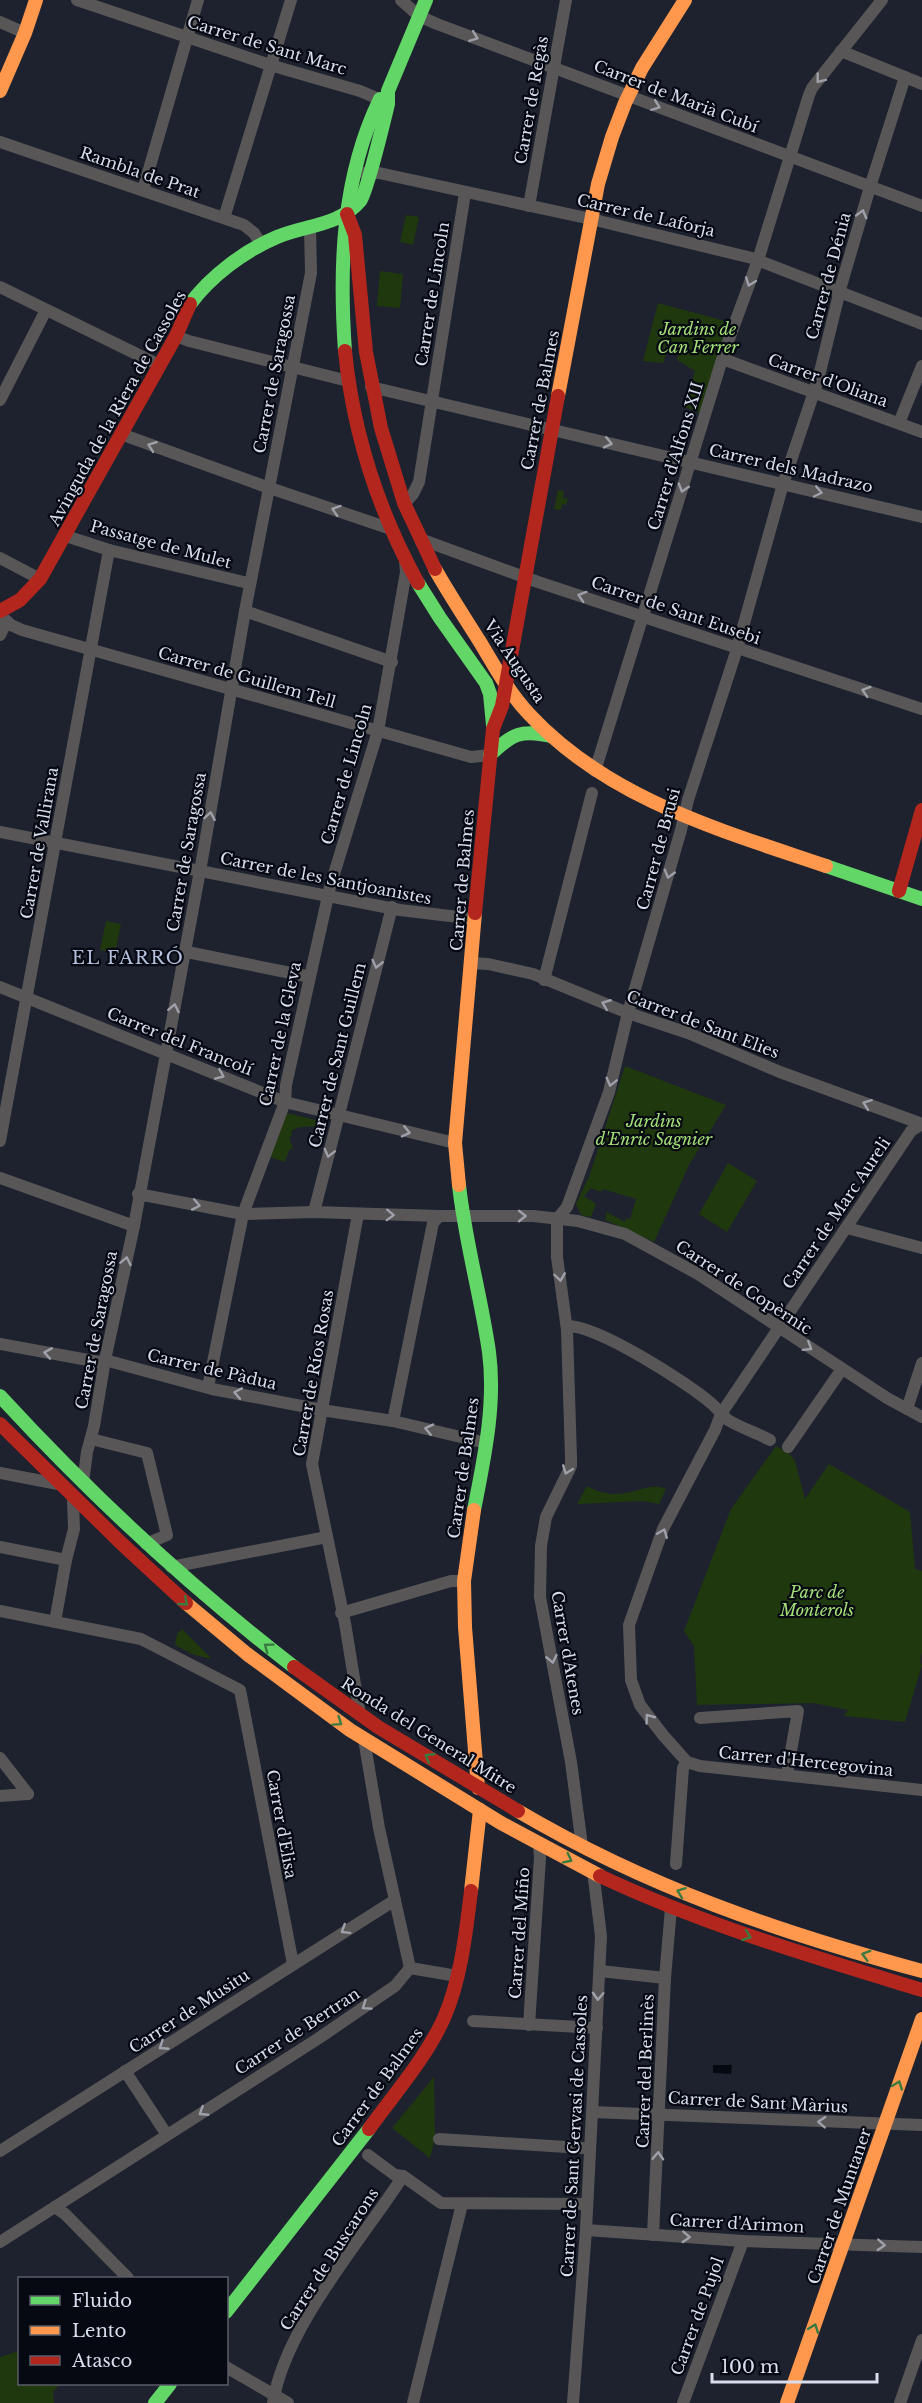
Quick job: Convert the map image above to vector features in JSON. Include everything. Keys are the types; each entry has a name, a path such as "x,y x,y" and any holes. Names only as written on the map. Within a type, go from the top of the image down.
{"main road":[{"path":"0,91 26,33 36,0"},
{"name":"Via Augusta","path":"426,0 360,153 354,178 342,250 341,296 344,356 366,459 391,529 434,609 486,683 490,694 493,729"},
{"name":"Carrer de Balmes","path":"228,2309 352,2151 431,2043 445,2016 457,1977 473,1878 480,1810 464,1618 464,1581 486,1443 491,1393 489,1353 463,1215 455,1143 493,729 500,717 551,430 591,219 606,157 628,95 651,51 685,0"},
{"name":"Via Augusta","path":"347,214 362,200 388,104 384,95"},
{"name":"Via Augusta","path":"347,214 355,234 360,303 371,387 390,462 405,502 413,537 528,712 595,771 684,817 922,899"},
{"name":"Avinguda de la Riera de Cassoles","path":"0,615 20,600 40,579 176,336 186,310 202,288 261,244 310,226 331,222 347,214"},
{"path":"348,381 371,387"},
{"path":"391,529 413,537 403,553"},
{"path":"490,756 508,737 520,731 555,737"},
{"path":"899,891 922,810"},
{"name":"Ronda del General Mitre","path":"0,1396 83,1483 171,1567 263,1644 360,1715 478,1788 582,1846 666,1887 786,1932 922,1971"},
{"path":"0,1424 140,1563 215,1629 272,1674 364,1739 539,1843 671,1908 780,1948 922,1990"},
{"path":"360,1715 364,1739"},
{"name":"Carrer de Muntaner","path":"787,2403 922,2019"},
{"path":"155,2403 169,2385"}],"street":[{"name":"Carrer de Sant Marc","path":"77,0 270,65 360,91 384,95"},
{"path":"143,190 198,0"},
{"path":"224,218 291,0"},
{"path":"401,0 419,16"},
{"name":"Carrer de Regàs","path":"529,206 566,0"},
{"name":"Carrer d'Alfons XII","path":"595,771 723,359 758,260 812,88 882,0"},
{"name":"Carrer de Marià Cubí","path":"419,16 922,206"},
{"path":"0,22 26,33"},
{"path":"841,51 922,84"},
{"name":"Carrer de Dénia","path":"783,484 814,392 839,291 905,77"},
{"name":"Rambla de Prat","path":"0,142 246,226 261,244"},
{"path":"354,178 369,172"},
{"name":"Carrer de Laforja","path":"369,172 591,219 758,260 922,324"},
{"name":"Carrer de Lincoln","path":"405,502 413,494 418,482 465,193"},
{"name":"Carrer de Saragossa","path":"83,1483 105,1360 134,1226 138,1194 200,871 245,611 311,273 310,226"},
{"path":"0,287 159,365"},
{"path":"0,400 46,310"},
{"path":"176,336 348,381"},
{"name":"Carrer d'Oliana","path":"723,359 922,432"},
{"path":"899,423 922,366"},
{"name":"Carrer dels Madrazo","path":"371,387 922,517"},
{"path":"121,434 269,488 391,529"},
{"name":"Carrer de Brusi","path":"557,1219 567,1207 602,1114 628,1013 684,817 737,648 783,484"},
{"name":"Passatge de Mulet","path":"66,536 109,550 248,583"},
{"name":"Carrer de Sant Eusebi","path":"413,537 524,577 922,709"},
{"name":"Carrer de Vallirana","path":"0,1141 109,550"},
{"name":"Carrer de Lincoln","path":"328,895 378,731 392,662 406,572 403,553"},
{"path":"0,558 40,579"},
{"path":"245,611 392,662"},
{"path":"0,615 3,629 0,635"},
{"name":"Carrer de Guillem Tell","path":"0,615 11,625 22,630 471,758 490,756"},
{"path":"544,980 592,794"},
{"name":"Carrer de les Santjoanistes","path":"0,832 392,907 475,920"},
{"name":"Carrer de la Gleva","path":"208,1387 243,1214 285,1102 286,1085 328,895"},
{"name":"Carrer de Sant Guillem","path":"314,1212 392,907"},
{"path":"187,952 306,976"},
{"name":"Carrer de Sant Elies","path":"471,963 488,964 533,974 628,1013 688,1033 780,1072 922,1124"},
{"name":"Carrer del Francolí","path":"0,987 166,1052 285,1102 455,1143"},
{"name":"Carrer de Marc Aureli","path":"687,1762 640,1705 632,1680 629,1625 663,1529 715,1430 720,1414 911,1131 922,1124"},
{"path":"0,1178 134,1226"},
{"name":"Carrer de Copèrnic","path":"138,1194 243,1214 314,1212 533,1216 578,1221 625,1234 698,1274 779,1329 922,1417"},
{"name":"Carrer de Ríos Rosas","path":"358,1214 312,1464 360,1715"},
{"path":"393,1421 433,1223 439,1216"},
{"name":"Carrer d'Atenes","path":"557,1219 557,1257 567,1326 571,1466 546,1517 541,1546 540,1597 571,1762 582,1846"},
{"path":"846,1228 922,1248"},
{"path":"567,1326 594,1333 639,1355 712,1405 730,1421 770,1440"},
{"name":"Carrer de Pàdua","path":"0,1344 99,1362 105,1360 208,1387 322,1410 393,1421 486,1443"},
{"path":"907,1409 922,1363"},
{"path":"788,1447 842,1369"},
{"path":"91,1439 147,1453 167,1535 146,1544"},
{"path":"0,1473 58,1484"},
{"path":"0,1611 55,1622 74,1529 74,1500"},
{"path":"171,1567 327,1538"},
{"path":"0,1547 66,1560"},
{"path":"341,1613 451,1581 464,1581"},
{"name":"Carrer d'Elisa","path":"55,1622 141,1639 240,1690 293,1964"},
{"path":"700,1718 798,1711 788,1774"},
{"path":"364,1739 380,1828 410,1968 457,1977"},
{"path":"0,1758 28,1794 0,1796"},
{"path":"676,1864 683,1768 687,1762"},
{"name":"Carrer d'Hercegovina","path":"687,1762 700,1766 922,1790"},
{"name":"Carrer del Miño","path":"529,2025 540,1858 539,1843"},
{"name":"Carrer de Sant Gervasi de Cassoles","path":"573,2403 586,2230 600,1971 601,1930 593,1871"},
{"name":"Carrer de Musitu","path":"0,2151 395,1900"},
{"name":"Carrer del Berlinès","path":"653,2235 665,1978 671,1908"},
{"name":"Carrer de Bertran","path":"0,2242 318,2038 395,1986 410,1968"},
{"path":"600,1971 665,1978"},
{"path":"473,2021 597,2028"},
{"path":"125,2071 167,2135"},
{"name":"Carrer de Sant Màrius","path":"592,2112 922,2125"},
{"path":"439,2139 582,2148"},
{"path":"368,2156 395,2175 403,2176 438,2202 587,2204"},
{"name":"Carrer de Buscarons","path":"274,2399 291,2345 329,2283 403,2176"},
{"path":"413,2403 462,2204"},
{"path":"55,2206 127,2277"},
{"name":"Carrer d'Arimon","path":"586,2230 743,2241 922,2247"},
{"name":"Carrer de Pujol","path":"683,2403 743,2241"},
{"path":"900,2403 922,2340"},
{"path":"228,2368 274,2399 288,2403"}],"green space":[{"path":"406,215 419,217 413,245 400,242"},
{"path":"380,271 403,274 400,308 377,306"},
{"name":"Jardins de Can Ferrer","path":"658,303 729,322 700,413 685,407 695,371 677,360 678,352 668,349 663,363 643,361"},
{"path":"558,490 564,491 563,498 568,499 566,505 562,504 561,510 554,509"},
{"path":"106,921 121,924 115,953 100,950"},
{"name":"Jardins d'Enric Sagnier","path":"625,1066 726,1105 689,1165 654,1242 605,1220 607,1212 625,1222 626,1218 630,1219 636,1199 603,1189 601,1192 591,1188 584,1196 596,1204 591,1217 581,1215 576,1204 589,1177"},
{"path":"287,1113 324,1122 324,1126 300,1127 291,1131 292,1136 289,1137 293,1148 289,1150 285,1162 270,1157"},
{"path":"728,1163 757,1181 727,1232 699,1214"},
{"name":"Parc de Monterols","path":"776,1446 789,1453 795,1461 805,1499 829,1464 910,1512 915,1569 922,1571 922,1653 920,1662 922,1665 905,1722 844,1716 848,1710 814,1703 697,1705 694,1646 684,1631 731,1509"},
{"path":"587,1486 612,1494 622,1494 649,1487 666,1489 659,1504 643,1501 577,1504"},
{"path":"182,1629 210,1659 192,1654 175,1645 177,1634"},
{"path":"434,2077 435,2138 430,2158 392,2128"},
{"path":"18,2351 18,2385 59,2385 53,2392 54,2403 0,2403 0,2357"}],"shaded area":[{"path":"713,2065 732,2065 731,2074 713,2073"}],"traffic: fast":[{"path":"190,304 218,274 252,249 288,233 332,220 352,209 360,201 367,185 379,140 388,104 388,91 426,0"},
{"path":"345,351 343,254 346,222 358,159 367,129 380,99"},
{"path":"418,583 486,683 490,694 493,725"},
{"path":"490,755 511,738 524,733 551,736"},
{"path":"826,866 922,899"},
{"path":"459,1185 486,1331 491,1372 488,1431 474,1510"},
{"path":"0,1396 69,1469 141,1538 216,1604 294,1667"},
{"path":"228,2309 369,2129"},
{"path":"155,2403 169,2385"}],"traffic: slow":[{"path":"0,91 25,33 36,0"},
{"path":"558,396 598,184 612,137 642,68 685,0"},
{"path":"435,569 509,689 522,706 560,743 594,769 667,808 746,839 826,866"},
{"path":"459,1185 455,1143 475,913"},
{"path":"474,1510 464,1581 465,1627 478,1788"},
{"path":"186,1603 247,1654 350,1730 501,1823 600,1876"},
{"path":"471,1891 480,1810"},
{"path":"518,1811 615,1863 714,1905 816,1940 922,1971"},
{"path":"787,2403 922,2019"}],"traffic: jam":[{"path":"347,214 355,235 366,352 381,428 404,503 435,569"},
{"path":"0,611 20,600 40,579 176,336 190,304"},
{"path":"345,351 354,411 370,471 391,528 418,583"},
{"path":"475,913 493,729 502,706 558,396"},
{"path":"899,891 922,810"},
{"path":"0,1424 121,1543 186,1603"},
{"path":"294,1667 378,1727 518,1811"},
{"path":"600,1876 719,1925 922,1990"},
{"path":"369,2129 419,2061 444,2018 459,1971 471,1891"}],"district":[{"name":"EL FARRÓ","path":"128,958"}]}
